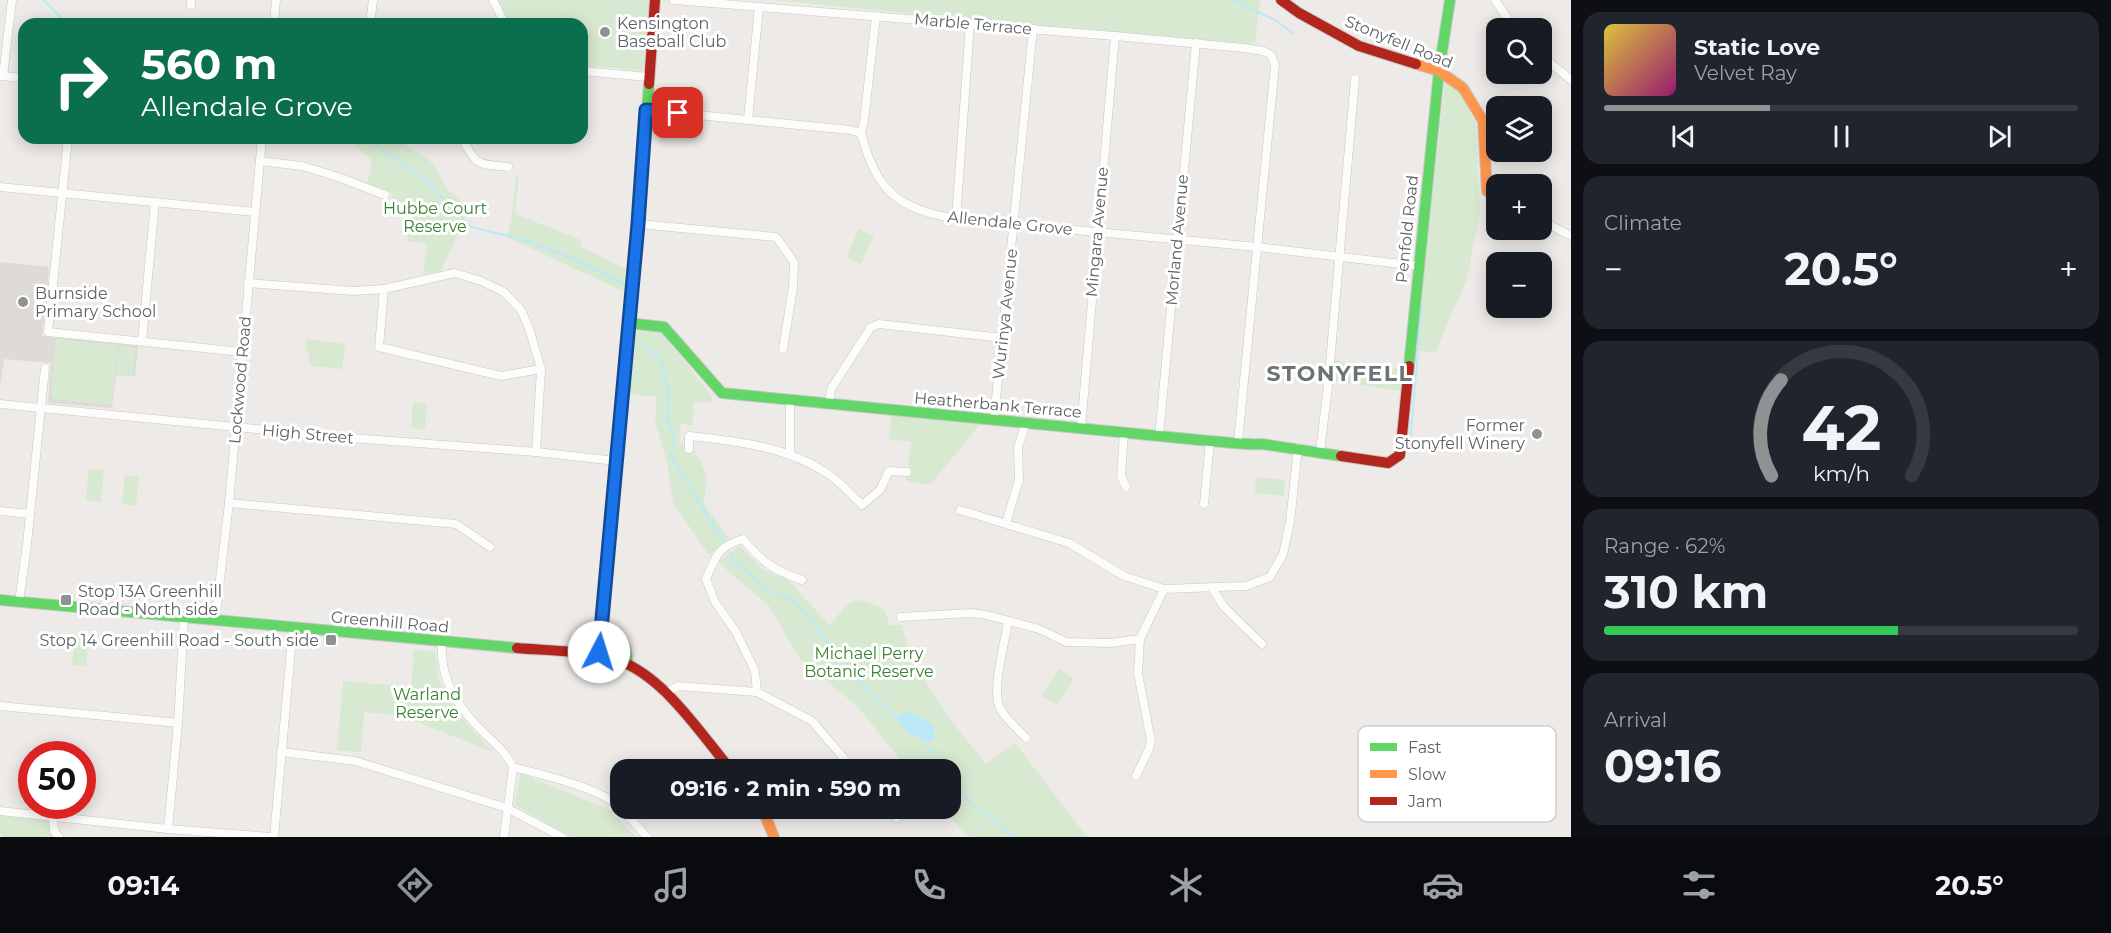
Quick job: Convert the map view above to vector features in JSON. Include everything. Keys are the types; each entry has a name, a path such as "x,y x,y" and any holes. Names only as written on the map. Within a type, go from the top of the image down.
{"street":[{"path":"12,0 2,76 18,77"},
{"path":"274,18 276,0"},
{"path":"371,18 373,0"},
{"path":"493,0 502,18"},
{"path":"599,656 638,224 655,0"},
{"name":"Marble Terrace","path":"674,0 1196,43 1263,51 1271,55 1275,65 1257,247"},
{"name":"Stonyfell Road","path":"1281,0 1299,13 1359,46 1438,71 1463,88 1484,121 1486,174"},
{"name":"Penfold Road","path":"1394,460 1400,454 1438,71 1450,0"},
{"path":"1495,0 1507,18"},
{"path":"748,119 759,6"},
{"path":"646,110 748,119 861,133 865,117 876,16"},
{"path":"956,219 970,24"},
{"name":"Wurinya Avenue","path":"994,419 1033,29"},
{"name":"Mingara Avenue","path":"1081,428 1114,36"},
{"name":"Morland Avenue","path":"1159,436 1196,43"},
{"path":"1552,64 1571,80"},
{"path":"588,72 648,77"},
{"path":"1320,452 1355,79"},
{"name":"Allendale Grove","path":"861,133 867,156 887,191 905,204 930,214 956,219 1257,247 1418,266"},
{"path":"67,144 48,332 242,352"},
{"name":"Lockwood Road","path":"215,621 230,502 261,144"},
{"path":"465,144 472,158 481,164 508,167"},
{"path":"260,161 302,166 385,195"},
{"path":"0,187 255,212"},
{"path":"142,341 155,202"},
{"path":"638,224 776,237 794,262 793,287 783,349"},
{"path":"1552,227 1571,237"},
{"path":"1238,442 1257,247"},
{"path":"248,283 353,291 384,289 454,273 481,280 504,292 522,310 541,369 536,452"},
{"path":"384,289 380,347 501,376 541,369"},
{"name":"Heatherbank Terrace","path":"628,323 664,327 722,393 1124,433 1238,442 1250,445 1262,444 1388,463 1394,460"},
{"path":"829,404 831,389 871,327 879,324 1003,338"},
{"path":"19,602 45,368"},
{"path":"790,400 790,454"},
{"name":"High Street","path":"0,404 616,461"},
{"path":"1006,524 1019,480 1018,447 1026,422"},
{"path":"1124,433 1121,476 1126,486"},
{"path":"689,449 690,436 735,441 790,454 831,476 862,505 880,490 889,471 907,472"},
{"path":"1204,504 1210,441"},
{"path":"960,510 1069,543 1124,576 1164,589 1246,586 1270,577 1283,554 1290,522 1298,448"},
{"path":"230,502 456,524 490,547"},
{"path":"0,511 30,514"},
{"path":"757,692 755,671 736,632 715,602 706,579 716,555 725,546 743,539 759,558 780,572 802,580"},
{"path":"1212,588 1224,607 1262,644"},
{"path":"1136,776 1151,741 1138,673 1140,639 1164,589"},
{"name":"Greenhill Road","path":"0,600 599,656 627,664 647,676 721,759"},
{"path":"901,617 971,613 1039,630 1066,642 1111,643 1140,639"},
{"path":"168,829 178,723 184,618"},
{"path":"1008,622 997,702 1001,711 1026,738"},
{"path":"63,819 273,837 293,628"},
{"path":"601,628 624,640 627,647 627,664"},
{"path":"442,642 441,660 446,681 467,716 508,757 513,767 504,837"},
{"path":"665,694 678,686 757,692 812,721 845,759"},
{"path":"0,706 178,723"},
{"path":"281,752 355,761 507,808 562,837"},
{"path":"513,767 586,789 610,801"},
{"path":"0,811 18,813"},
{"path":"53,819 54,831 59,837"},
{"path":"631,819 647,837"},
{"path":"767,819 774,837"}],"shaded area":[{"name":"Burnside Primary School","path":"0,262 49,267 42,336 138,346 135,376 116,375 112,408 48,403 51,363 4,359 0,386"}],"green space":[{"path":"497,0 650,0 643,71 588,66 588,18 505,18"},
{"path":"772,0 1260,0 1255,43 1250,42 1250,46"},
{"path":"1445,83 1460,93 1476,124 1480,213 1467,278 1435,353 1415,350"},
{"name":"Hubbe Court Reserve","path":"354,144 404,144 434,164 447,189 469,208 441,271 423,274 427,244 407,241 409,212 391,201 392,193 367,185 372,160"},
{"path":"513,176 519,178 515,214 581,240 580,246 627,270 623,291 507,237 512,215 516,178"},
{"path":"859,229 874,236 861,264 846,257"},
{"path":"636,329 661,332 712,396 711,403 694,402 692,425 681,424 679,443 692,445 707,476 704,504 729,538 709,555 673,503 667,462 655,422 657,397 630,394"},
{"path":"56,339 118,345 112,405 54,399 51,395"},
{"path":"305,339 345,344 342,369 311,366"},
{"path":"119,346 136,348 133,375 116,374"},
{"path":"1334,358 1368,369 1404,367 1402,391 1332,381"},
{"path":"413,402 427,404 425,429 411,428"},
{"path":"892,410 985,418 930,485 906,481 911,442 889,439"},
{"path":"89,469 104,470 101,502 86,500"},
{"path":"125,475 139,476 136,506 122,504"},
{"path":"1256,477 1285,480 1284,496 1255,493"},
{"name":"Michael Perry Botanic Reserve","path":"740,546 762,569 787,579 830,626 847,605 857,600 883,608 890,625 901,625 914,663 949,718 986,764 1015,743 1087,837 969,837 952,819 961,819 961,759 900,759 857,706 800,659 769,606 718,562"},
{"path":"75,636 89,637 86,666 72,665"},
{"name":"Warland Reserve","path":"414,650 435,652 440,681 451,703 493,752 399,715 364,712 361,752 337,750 343,681 411,687"},
{"path":"1059,669 1074,679 1057,705 1042,696"},
{"path":"520,773 610,810 610,819 619,819 636,837 571,837 515,805"},
{"path":"0,811 18,813 18,819 53,819 59,837 3,837 0,833"}],"water":[{"path":"906,712 916,714 935,727 934,739 930,741 909,733 899,720 899,714"}],"waterway":[{"path":"44,0 61,18"},
{"path":"1233,0 1275,20 1294,34"},
{"path":"375,144 419,174 471,227 525,240 574,259 626,285 624,317"},
{"path":"1417,453 1410,444 1422,306"},
{"path":"642,343 662,363 669,392 667,421 675,437 671,455 735,562 771,592 794,600 861,683 901,721"},
{"path":"921,737 936,759"},
{"path":"961,791 968,800 1014,837"}],"traffic: fast":[{"path":"1409,366 1439,71 1450,0"},
{"path":"599,656 649,84"},
{"path":"628,323 664,327 722,393 1210,441 1262,444 1341,456"},
{"path":"0,600 517,648"},
{"path":"601,628 622,640 626,650 627,664"}],"traffic: slow":[{"path":"1416,64 1439,71 1463,88 1483,121 1486,174"},
{"path":"767,819 774,837"}],"traffic: jam":[{"path":"649,84 655,0"},
{"path":"1281,0 1299,13 1359,46 1416,64"},
{"path":"1341,456 1388,463 1400,455 1409,366"},
{"path":"517,648 593,654 617,660 634,668 650,678 680,707 722,759"}],"place":[{"name":"Kensington Baseball Club","path":"605,32"},
{"name":"Burnside Primary School","path":"23,302"},
{"name":"Former Stonyfell Winery","path":"1537,434"},
{"name":"Stop 13A Greenhill Road - North side","path":"66,600"},
{"name":"Stop 14 Greenhill Road - South side","path":"331,640"}],"district":[{"name":"STONYFELL","path":"1340,373"}],"route":[{"path":"599,652 638,224 646,110 678,113"}]}
